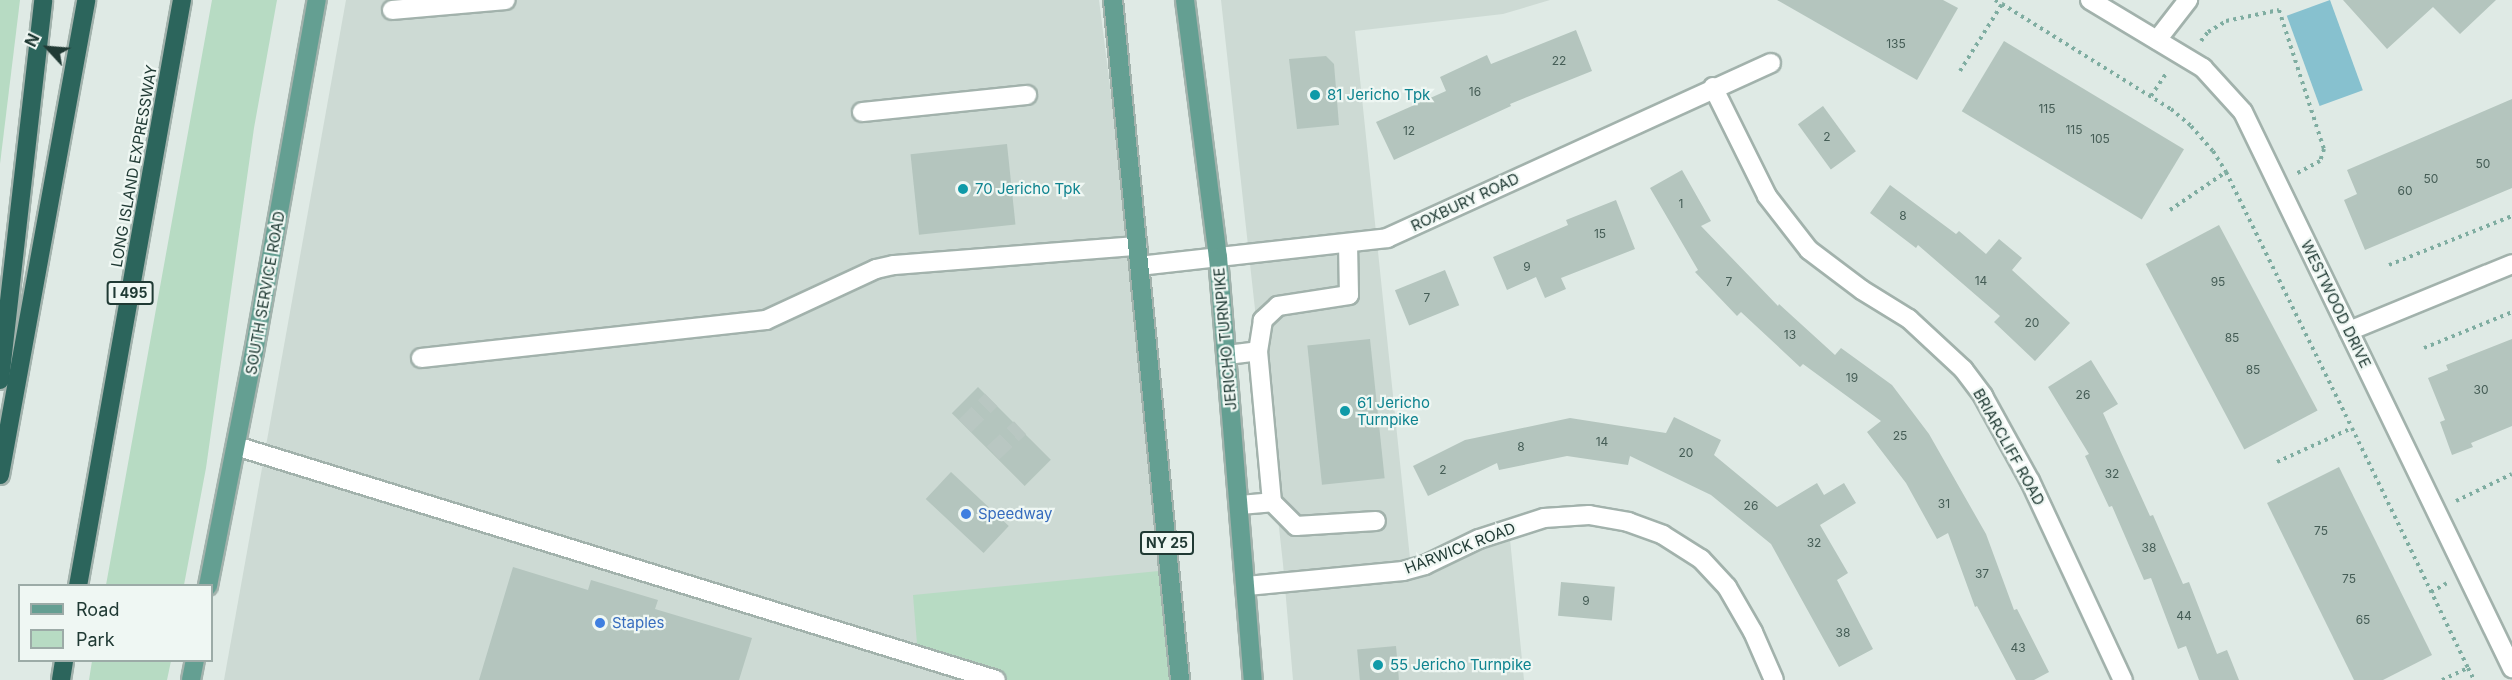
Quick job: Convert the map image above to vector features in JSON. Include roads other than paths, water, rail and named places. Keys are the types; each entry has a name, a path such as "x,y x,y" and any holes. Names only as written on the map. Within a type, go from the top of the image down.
{"highway":[{"path":"0,380 43,0"},
{"path":"0,475 86,0"},
{"name":"LONG ISLAND EXPRESSWAY","path":"78,584 182,0"},
{"path":"61,680 64,662"}],"main road":[{"name":"SOUTH SERVICE ROAD","path":"208,584 236,446 317,0"},
{"name":"NY 25","path":"1113,0 1180,680"},
{"name":"JERICHO TURNPIKE","path":"1185,0 1218,257 1247,585 1253,680"},
{"path":"191,680 195,662"}],"street":[{"path":"392,10 506,0"},
{"name":"WESTWOOD DRIVE","path":"2090,0 2203,68 2243,112 2512,668"},
{"path":"2157,40 2188,0"},
{"name":"ROXBURY ROAD","path":"1139,266 1387,238 1713,87 1771,63"},
{"name":"BRIARCLIFF ROAD","path":"1713,87 1767,196 1809,250 1862,290 1910,319 1963,369 1983,396 2030,481 2123,680"},
{"path":"862,112 1027,95"},
{"path":"1348,243 1349,295 1278,306 1263,320 1258,351 1272,502 1296,526 1376,521"},
{"path":"421,358 766,320 876,269 894,265 1137,246"},
{"path":"2349,331 2512,264"},
{"path":"1227,355 1258,351"},
{"path":"236,446 996,680"},
{"path":"1240,505 1272,502"},
{"name":"HARWICK ROAD","path":"1247,585 1403,572 1425,565 1479,539 1544,518 1588,515 1628,522 1663,535 1701,559 1727,588 1753,632 1774,680"}],"water":[{"path":"2330,0 2363,90 2320,106 2287,16"}],"tunnel":[{"path":"965,426 991,400"},
{"path":"993,453 1020,428"}],"place":[{"name":"81 Jericho Tpk","path":"1315,95"},
{"name":"70 Jericho Tpk","path":"963,189"},
{"name":"61 Jericho Turnpike","path":"1345,411"},
{"name":"Speedway","path":"966,514"},
{"name":"Staples","path":"600,623"},
{"name":"55 Jericho Turnpike","path":"1378,665"}]}
